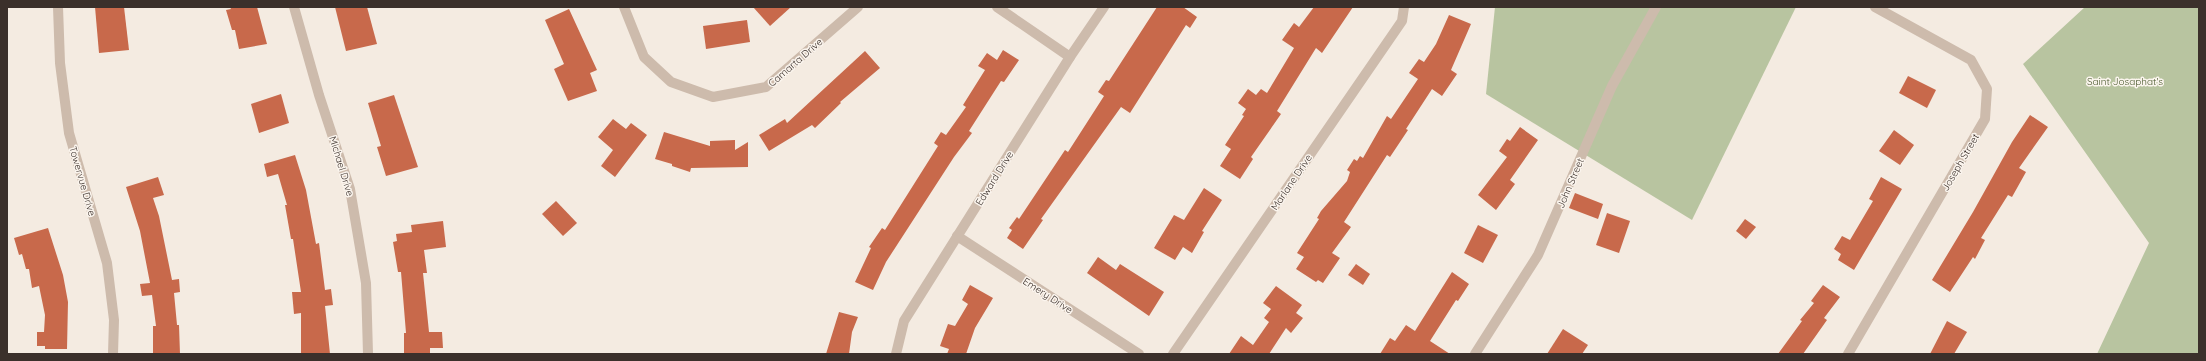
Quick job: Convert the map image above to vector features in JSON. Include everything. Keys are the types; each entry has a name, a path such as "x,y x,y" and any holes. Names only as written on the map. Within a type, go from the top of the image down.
{"street":[{"name":"Towervue Drive","path":"58,7 60,63 69,133 107,263 114,320 113,354"},
{"name":"Michael Drive","path":"294,7 319,95 350,189 366,283 368,354"},
{"name":"Camarta Drive","path":"624,7 644,57 671,82 713,97 766,87 858,7"},
{"path":"997,7 1070,57"},
{"name":"Edward Drive","path":"896,354 904,320 1070,57 1104,7"},
{"name":"Marlane Drive","path":"1173,354 1402,21 1404,7"},
{"name":"John Street","path":"1475,354 1538,255 1612,86 1656,7"},
{"name":"Joseph Street","path":"1848,354 1985,119 1987,89 1971,60 1875,7"},
{"name":"Emery Drive","path":"957,236 1139,354"}],"green space":[{"path":"1495,7 1796,7 1692,220 1486,94"},
{"name":"Saint Josaphat's","path":"2085,7 2199,7 2199,354 2097,354 2149,243 2023,64"}],"building":[{"path":"95,7 124,7 129,50 99,53"},
{"path":"230,7 257,7 267,44 239,49 235,30 232,30 226,10 231,9"},
{"path":"335,7 367,7 377,44 346,51"},
{"path":"753,7 791,7 770,26"},
{"path":"1157,7 1183,7 1197,17 1190,28 1186,25 1130,113 1121,107 1041,219 1043,220 1023,249 1007,238 1012,230 1009,228 1017,217 1019,219 1065,150 1068,152 1104,96 1098,92 1106,80 1109,81"},
{"path":"1314,7 1353,7 1322,53 1316,48 1277,111 1281,114 1251,157 1253,159 1240,179 1220,166 1231,149 1225,145 1244,116 1242,115 1246,109 1238,103 1248,89 1256,95 1261,89 1267,93 1294,48 1282,40 1294,23 1299,27"},
{"path":"569,9 597,70 590,73 597,91 568,101 554,69 564,64 545,20"},
{"path":"1449,15 1471,24 1451,70 1457,74 1442,96 1432,89 1390,157 1387,155 1344,222 1351,227 1332,253 1340,258 1323,283 1318,280 1316,282 1296,269 1304,257 1297,253 1319,219 1317,218 1321,211 1347,181 1350,172 1347,170 1354,159 1357,161 1360,156 1363,158 1387,116 1391,119 1418,79 1409,73 1419,59 1424,62 1436,44"},
{"path":"747,20 750,42 706,49 703,26"},
{"path":"1003,50 1019,60 1004,82 1001,81 969,131 972,133 954,157 886,262 873,290 855,282 871,248 869,247 882,228 885,230 938,146 934,143 941,132 946,135 966,107 963,105 985,70 978,66 987,53 997,60"},
{"path":"865,51 880,68 840,102 841,103 815,128 812,125 769,151 759,135 785,119 787,123"},
{"path":"1908,76 1936,90 1927,108 1899,93"},
{"path":"281,94 289,123 259,133 251,104"},
{"path":"394,95 418,167 386,176 377,147 381,146 368,103"},
{"path":"2030,115 2048,127 2019,168 2026,172 2012,197 2008,195 1981,238 1985,240 1975,259 1973,257 1950,292 1932,280 1973,212 2012,142"},
{"path":"613,119 626,129 631,123 647,135 615,177 601,166 613,150 598,137"},
{"path":"1520,127 1538,140 1510,180 1515,184 1496,210 1478,195 1507,157 1499,151 1507,139 1510,141"},
{"path":"1894,130 1914,145 1900,165 1879,151"},
{"path":"664,132 710,146 710,141 735,140 735,150 748,142 748,167 691,168 690,172 672,166 672,164 655,159"},
{"path":"295,155 306,190 316,244 319,243 325,290 331,289 333,305 325,306 330,354 301,354 301,313 294,314 292,292 301,292 293,239 291,239 285,205 287,205 278,174 267,177 264,164"},
{"path":"158,177 164,195 153,198 159,216 172,280 179,279 180,292 174,293 177,325 179,325 180,354 153,354 153,326 156,326 152,295 142,296 140,284 150,283 140,231 126,187"},
{"path":"1881,177 1902,189 1854,270 1838,260 1841,254 1834,249 1842,236 1850,240 1873,201 1869,199"},
{"path":"1204,188 1222,200 1202,231 1204,232 1192,253 1183,247 1175,260 1154,248 1174,215 1184,220"},
{"path":"1575,193 1603,204 1598,219 1569,208"},
{"path":"556,201 577,223 563,236 542,214"},
{"path":"1607,213 1630,221 1619,253 1596,245"},
{"path":"1745,219 1756,227 1746,239 1736,231"},
{"path":"443,221 446,247 424,250 427,273 423,273 429,332 442,332 443,348 430,348 430,354 404,354 404,333 406,333 401,272 398,272 393,242 397,241 396,234 412,232 411,225"},
{"path":"1478,225 1498,235 1483,263 1464,253"},
{"path":"48,228 63,275 68,302 67,349 45,349 45,346 37,346 37,332 44,332 45,315 39,286 32,288 29,269 26,269 22,254 19,255 14,238"},
{"path":"1098,257 1116,270 1120,264 1164,292 1149,316 1087,273"},
{"path":"1356,264 1370,274 1363,285 1348,275"},
{"path":"1452,272 1469,284 1458,301 1456,300 1430,341 1450,354 1380,354 1390,338 1395,341 1406,325 1415,331"},
{"path":"970,285 993,298 975,328 966,354 947,354 949,349 940,346 948,324 955,326 968,304 962,300"},
{"path":"1823,285 1840,297 1824,318 1827,320 1803,354 1778,354 1802,321 1800,320 1814,303 1811,301"},
{"path":"1276,286 1302,305 1296,313 1303,318 1291,333 1286,328 1269,354 1229,354 1241,336 1253,345 1269,322 1264,318 1271,309 1263,303"},
{"path":"839,312 858,317 852,332 849,354 826,354"},
{"path":"1947,321 1967,332 1954,354 1930,354"},
{"path":"1563,329 1588,345 1582,354 1547,354"}]}
